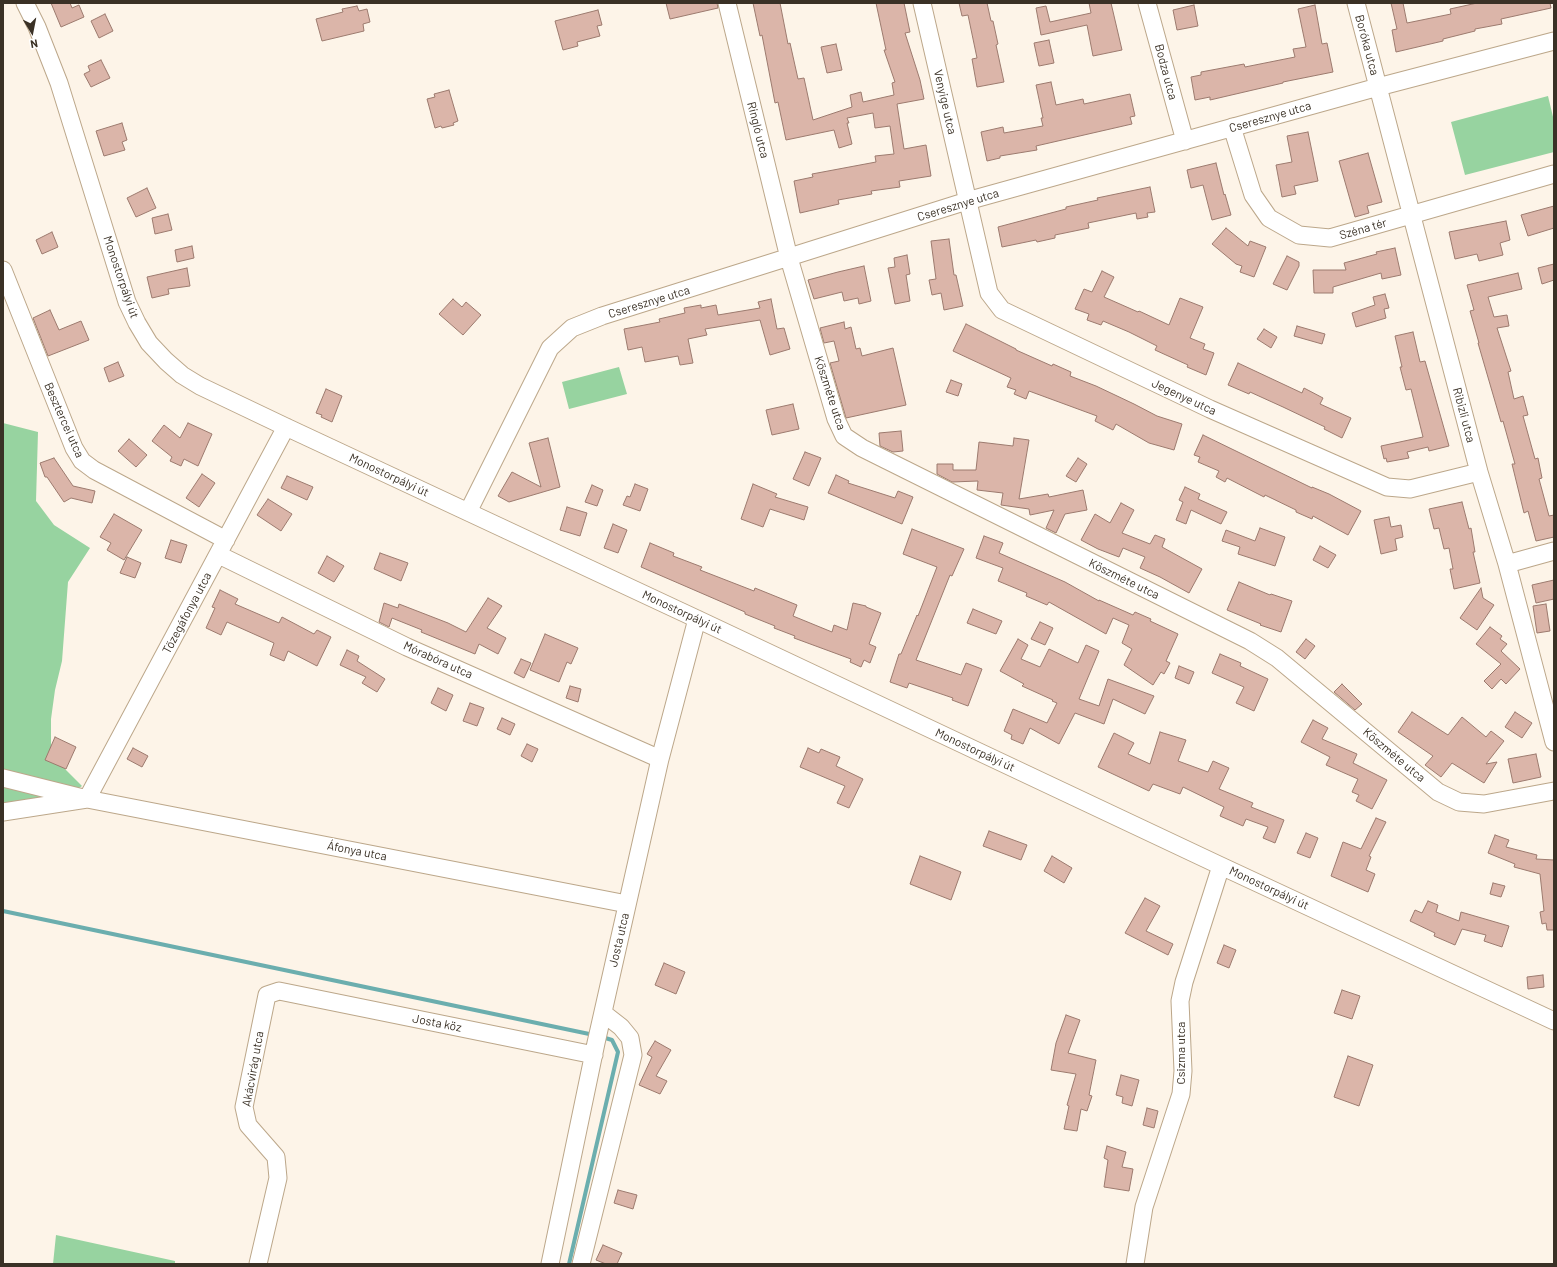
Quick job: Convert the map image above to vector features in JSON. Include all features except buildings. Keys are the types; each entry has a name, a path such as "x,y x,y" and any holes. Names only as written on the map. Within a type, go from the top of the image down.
{"street":[{"name":"Monostorpályi út","path":"25,3 50,58 127,302 137,323 150,343 166,361 182,375 200,386 286,427 1554,1021"},
{"name":"Ringló utca","path":"727,3 789,258"},
{"name":"Venyige utca","path":"922,3 968,201"},
{"name":"Bodza utca","path":"1147,3 1185,141"},
{"name":"Boróka utca","path":"1356,3 1378,87"},
{"name":"Cseresznye utca","path":"468,512 550,348 572,328 602,316 968,201 1378,87 1554,41"},
{"name":"Ribizli utca","path":"1378,87 1479,472 1507,564 1554,742"},
{"name":"Széna tér","path":"1232,128 1254,195 1269,218 1299,235 1330,238 1554,174"},
{"name":"Jegenye utca","path":"968,201 989,293 1002,310 1210,409 1387,487 1410,490 1479,472"},
{"name":"Köszméte utca","path":"789,258 836,419 844,436 869,451 1250,641 1277,658 1438,792 1459,802 1484,804 1554,790"},
{"name":"Besztercei utca","path":"3,270 74,448 82,462 222,547"},
{"name":"Tőzegáfonya utca","path":"87,799 286,427"},
{"name":"Mórabóra utca","path":"222,547 407,647 660,759"},
{"path":"1507,564 1554,551"},
{"name":"Josta utca","path":"550,1264 598,1035 660,759 697,619"},
{"name":"Áfonya utca","path":"3,778 87,799 627,904"},
{"name":"Áfonya utca","path":"3,812 87,799"},
{"name":"Csizma utca","path":"1135,1264 1144,1207 1181,1094 1184,1071 1180,1001 1184,982 1222,866"},
{"name":"Josta köz","path":"279,991 598,1035"},
{"name":"Akácvirág utca","path":"258,1264 278,1178 276,1157 248,1125 244,1107 267,995 279,991"},
{"path":"581,1264 633,1055 630,1038 621,1027 598,1035"}],"green space":[{"path":"1548,96 1554,121 1554,152 1465,175 1451,122"},
{"path":"619,367 627,394 569,409 562,382"},
{"path":"3,423 38,432 36,501 54,525 90,548 68,582 62,661 55,690 51,719 51,755 82,786 63,799 3,808"},
{"path":"56,1235 175,1261 175,1264 53,1264"}],"waterway":[{"path":"3,911 594,1035"},
{"path":"569,1264 618,1052 612,1040 602,1037"}]}
